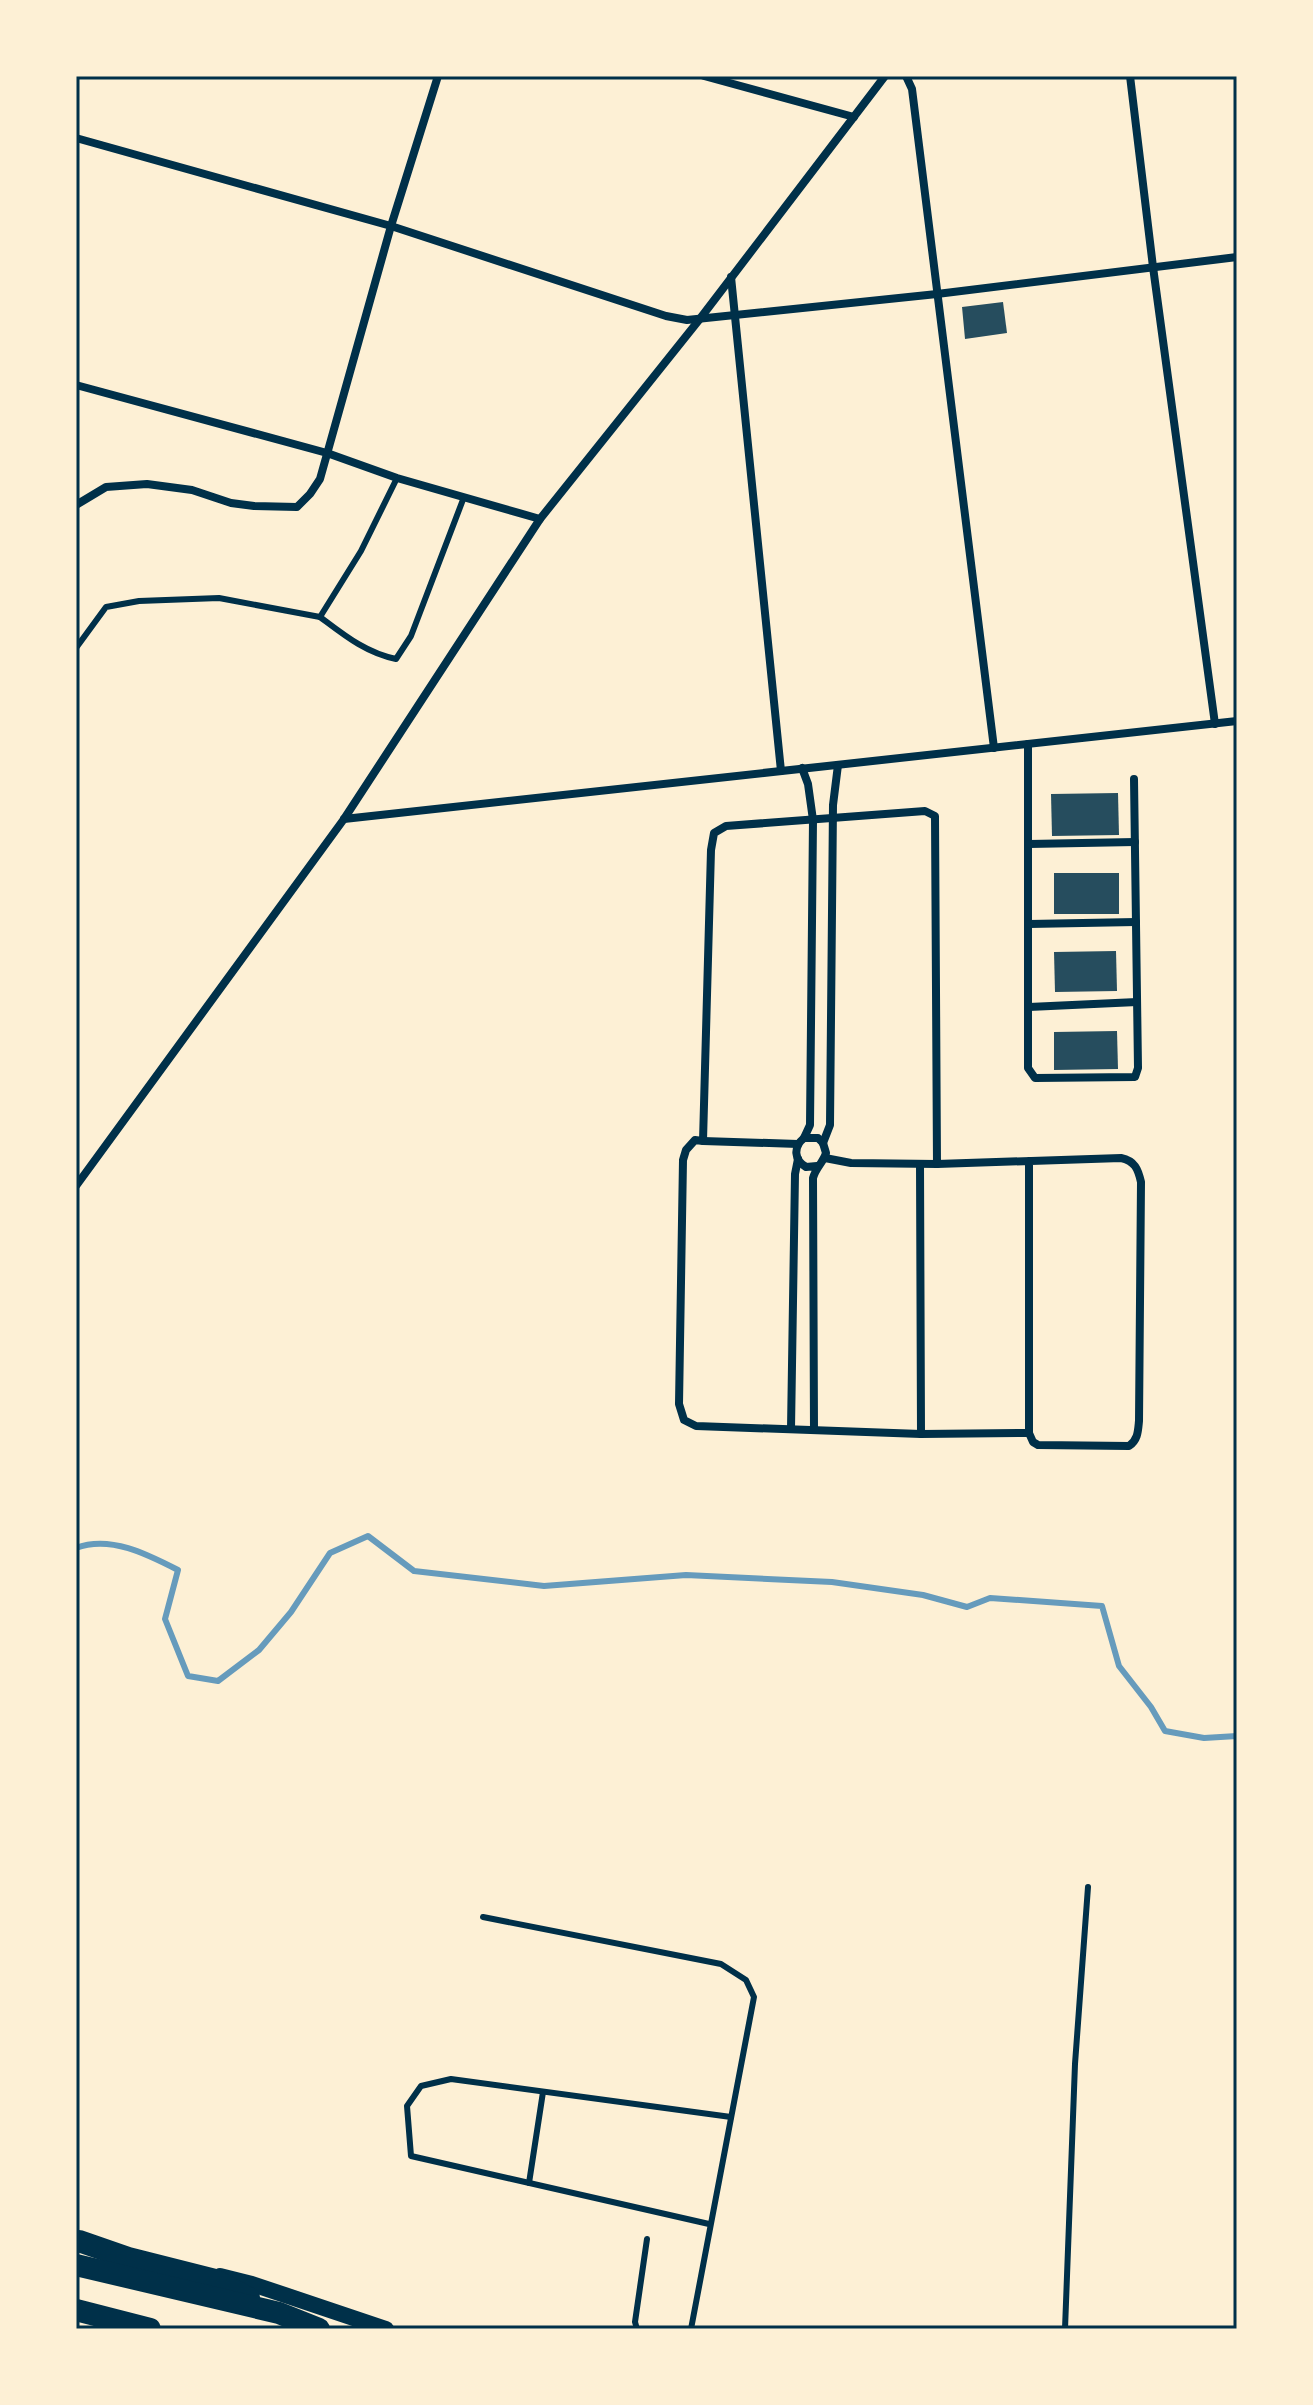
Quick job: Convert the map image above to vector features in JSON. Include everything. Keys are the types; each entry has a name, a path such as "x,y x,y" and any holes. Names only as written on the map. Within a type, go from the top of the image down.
{"highway":[{"path":"78,2241 128,2258 215,2280 279,2313 319,2329"},
{"path":"76,2265 279,2313"},
{"path":"76,2310 150,2329"},
{"path":"76,2316 120,2329"}],"main road":[{"path":"78,2241 252,2284 386,2329"}],"street":[{"path":"76,505 106,487 147,484 192,490 231,503 254,506 297,507 310,494 320,479 391,226 438,76"},
{"path":"704,76 854,117"},
{"path":"76,1186 344,819 540,519 699,320 885,76"},
{"path":"906,76 912,89 994,748"},
{"path":"1130,76 1215,724"},
{"path":"76,138 391,226 666,316 699,320 1237,257"},
{"path":"731,276 781,771"},
{"path":"76,385 327,453 397,478 540,519"},
{"path":"344,819 1237,721"},
{"path":"1028,744 1028,1068 1035,1078 1135,1077 1138,1068 1134,779"},
{"path":"823,1143 830,1125 833,819 838,765"},
{"path":"791,1429 796,1152 810,1125 813,820 808,784 802,768"},
{"path":"703,1141 714,833 726,826 925,811 935,816 937,1164"},
{"path":"1029,844 1135,842"},
{"path":"1029,924 1136,922"},
{"path":"1029,1007 1137,1002"},
{"path":"814,1429 813,1178 817,1166 825,1158 823,1143 818,1138 801,1141 695,1140 686,1150 683,1160 679,1404 684,1420 696,1426 921,1434 1029,1433"},
{"path":"825,1158 851,1163 920,1164 1121,1158 1130,1160 1141,1182 1138,1435 1129,1446 1038,1445 1029,1433 1029,1161"},
{"path":"798,1159 806,1167 817,1166"},
{"path":"920,1164 921,1434"}],"lane":[{"path":"320,617 361,551 397,478"},
{"path":"76,648 106,607 139,601 219,598 320,617 355,643 396,659 411,636 464,497"},
{"path":"1065,2329 1075,2064 1088,1887"},
{"path":"483,1917 721,1964 746,1980 754,1997 691,2329"},
{"path":"709,2224 411,2156 407,2106 421,2086 451,2079 731,2117"},
{"path":"529,2183 543,2092"},
{"path":"637,2329 635,2322 647,2239"}],"building":[{"path":"1003,302 1007,333 965,339 962,307"},
{"path":"1118,793 1119,835 1052,836 1051,794"},
{"path":"1054,873 1119,873 1119,914 1054,914"},
{"path":"1116,951 1117,991 1055,992 1054,952"},
{"path":"1117,1031 1118,1069 1054,1070 1054,1032"}],"waterway":[{"path":"76,1548 115,1545 178,1570 165,1619 188,1676 218,1681 259,1650 291,1612 330,1553 368,1536 414,1571 544,1586 686,1575 832,1582 923,1595 967,1607 990,1598 1102,1606 1119,1666 1151,1707 1165,1731 1204,1738 1237,1736"}]}
